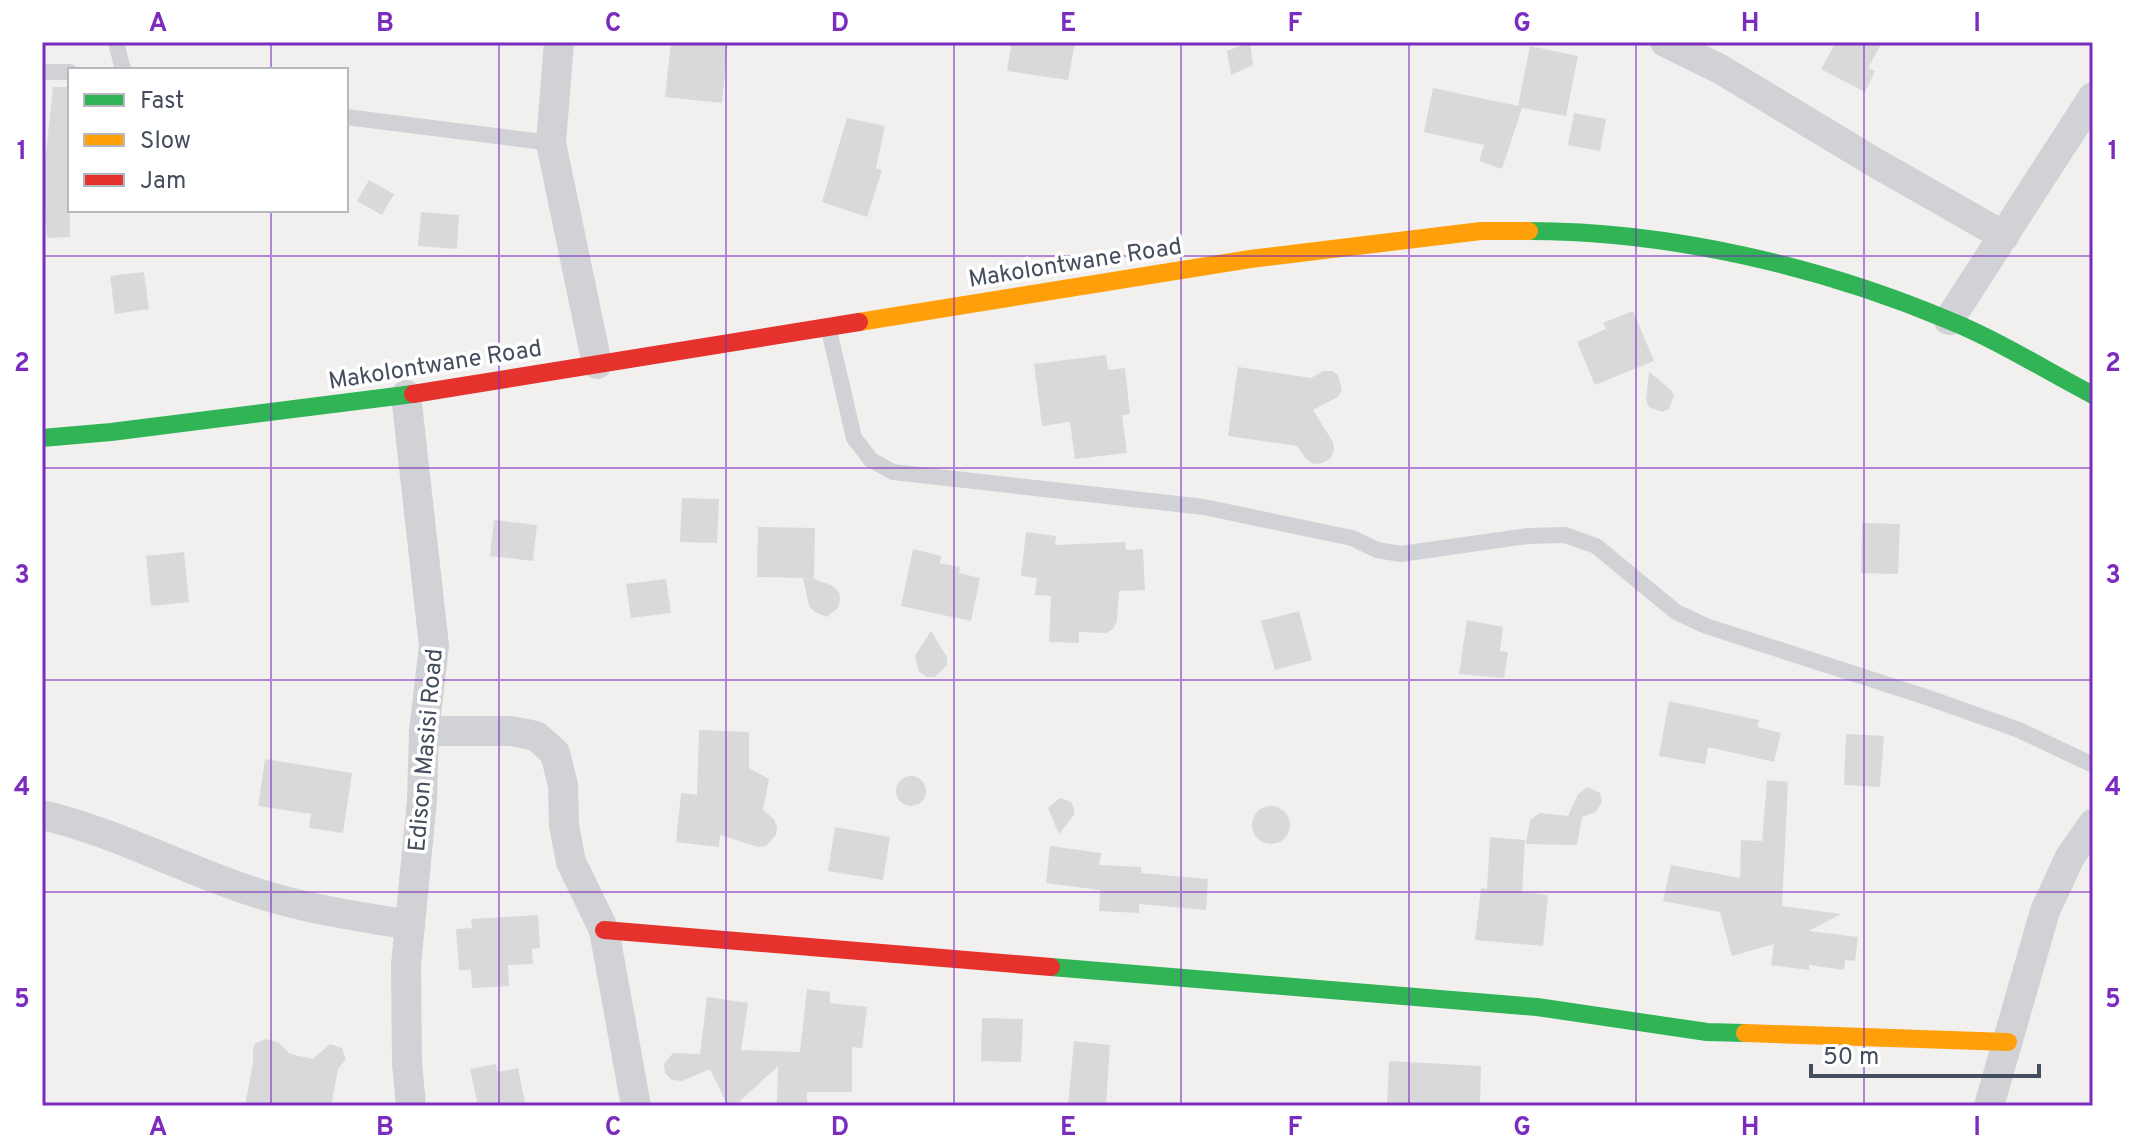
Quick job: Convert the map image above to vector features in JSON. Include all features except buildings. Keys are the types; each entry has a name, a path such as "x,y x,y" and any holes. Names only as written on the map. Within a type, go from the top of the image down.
{"main road":[{"name":"Makolontwane Road","path":"42,438 406,395 1250,259 1481,231 1567,231 1654,240 1737,255 1828,277 1949,320 2093,395"},
{"path":"604,930 1537,1007 1707,1032 2008,1042"}],"street":[{"path":"559,42 551,143 597,364"},
{"path":"1665,42 1717,55 1874,162 2004,236"},
{"path":"1949,320 2093,97"},
{"name":"Edison Masisi Road","path":"406,395 434,646 424,731 422,800 410,925 406,1007 411,1106"},
{"path":"424,731 511,731 536,736 555,753 563,785 564,825 571,862 604,930 636,1106"},
{"path":"42,815 101,831 253,892 312,909 410,925"},
{"path":"1989,1106 2045,911 2070,857 2093,824"}],"lane":[{"path":"116,42 122,68"},
{"path":"42,72 68,72"},
{"path":"348,117 551,143"},
{"path":"829,327 854,438 871,460 893,472 1204,507 1352,538 1377,550 1401,554 1528,536 1565,535 1596,546 1676,612 1706,626 2006,725 2093,765"}],"traffic: fast":[{"path":"1529,231 1635,237 1689,245 1743,255 1848,283 1967,328 2093,395"},
{"path":"42,438 413,394"},
{"path":"1051,967 1537,1007 1707,1032 1745,1033"}],"traffic: slow":[{"path":"859,322 1250,259 1481,231 1529,231"},
{"path":"1745,1033 2008,1042"}],"traffic: jam":[{"path":"413,394 859,322"},
{"path":"604,930 1051,967"}]}
